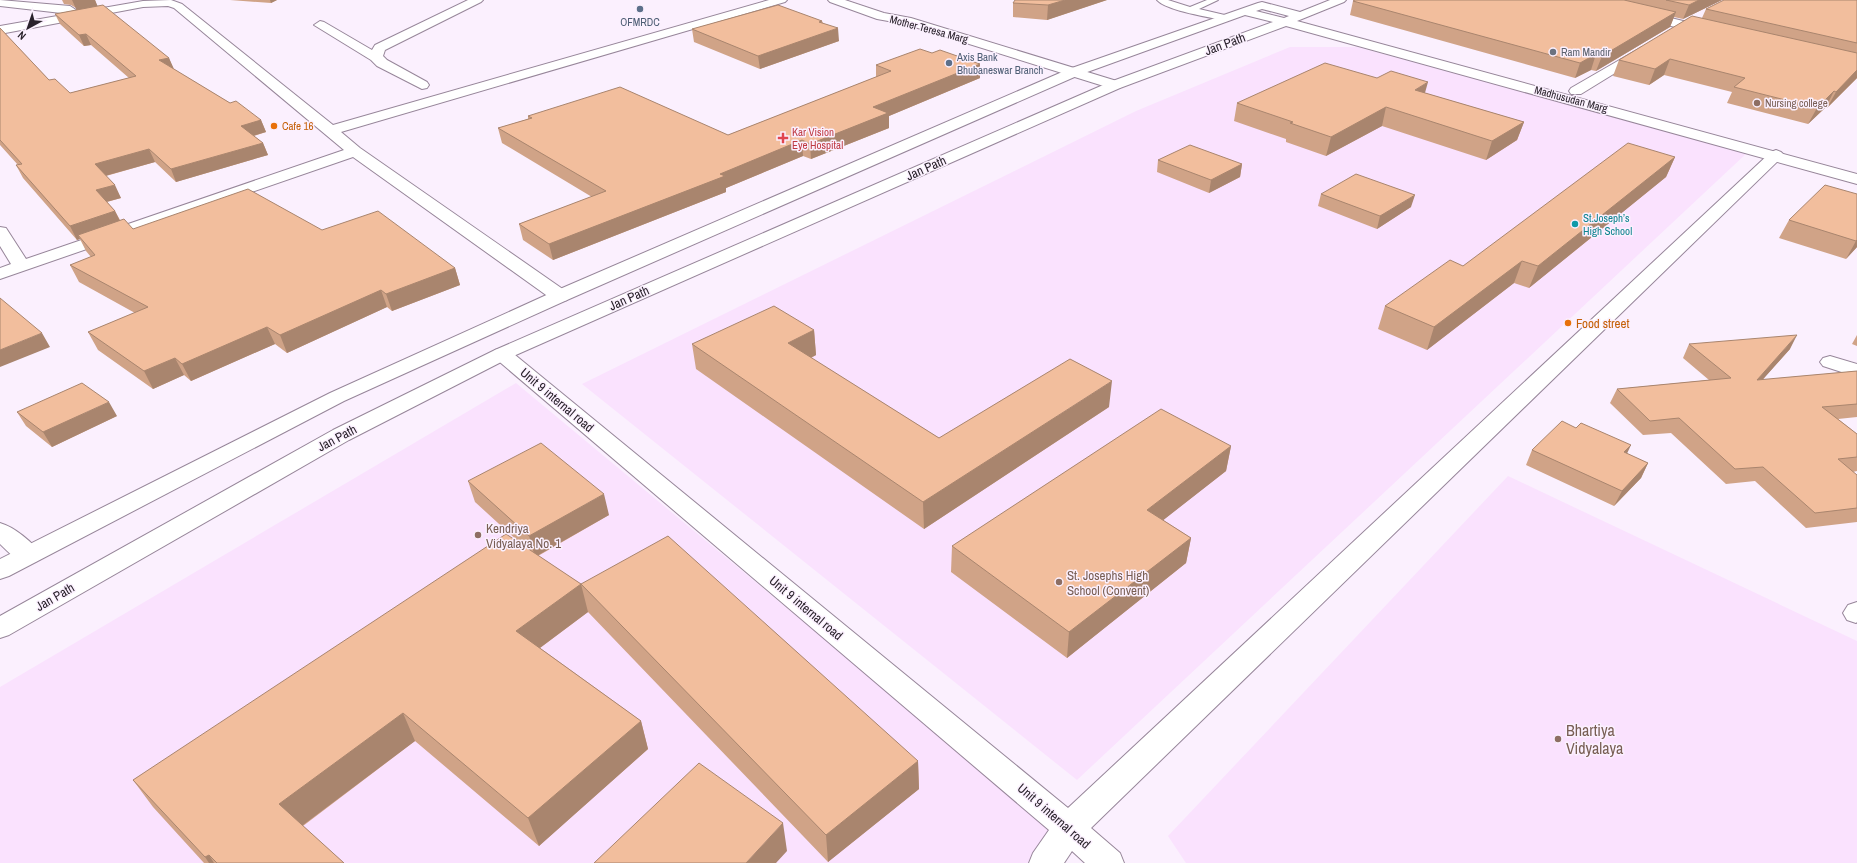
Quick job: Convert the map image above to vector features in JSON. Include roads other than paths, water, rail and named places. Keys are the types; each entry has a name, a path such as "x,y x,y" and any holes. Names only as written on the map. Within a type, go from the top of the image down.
{"street":[{"path":"376,57 379,48 386,44 477,0"},
{"path":"329,131 781,0"},
{"name":"Mother Teresa Marg","path":"834,0 881,16 907,21 1115,85"},
{"path":"1262,5 1277,0"},
{"name":"Jan Path","path":"0,628 342,435 502,354 1115,85 1340,0"},
{"path":"0,3 95,12"},
{"path":"0,30 95,12 156,3 169,3 178,6 355,151 560,296"},
{"path":"1262,5 1293,19"},
{"name":"Jan Path","path":"0,570 337,397 560,296 1074,72 1262,5"},
{"path":"1244,11 1293,19"},
{"path":"1632,13 1722,34"},
{"name":"Mother Teresa Marg","path":"881,16 897,26 991,60"},
{"path":"1671,34 1684,25 1699,18"},
{"name":"Madhusudan Marg","path":"1293,19 1576,91 1857,169"},
{"name":"Madhusudan Marg","path":"1293,19 1857,179"},
{"path":"320,25 376,57 382,63 422,85"},
{"path":"1576,91 1651,46"},
{"path":"1034,75 1095,94"},
{"path":"0,274 355,151"},
{"path":"1045,863 1069,828 1776,156"},
{"path":"0,232 21,266"},
{"name":"Unit 9 internal road","path":"502,354 1069,828 1108,863"},
{"path":"1830,362 1857,371"},
{"path":"0,532 28,555"}],"lane":[{"path":"1162,0 1174,6 1226,18"},
{"path":"1190,10 1214,0"}],"place":[{"name":"OFMRDC","path":"640,9"},
{"name":"Ram Mandir","path":"1553,52"},
{"name":"Axis Bank Bhubaneswar Branch","path":"949,63"},
{"name":"Nursing college","path":"1757,103"},
{"name":"Cafe 16","path":"274,126"},
{"name":"Kar Vision Eye Hospital","path":"783,138"},
{"name":"St.Joseph’s High School","path":"1575,224"},
{"name":"Food street","path":"1568,323"},
{"name":"Kendriya Vidyalaya No. 1","path":"478,535"},
{"name":"St. Josephs High School (Convent)","path":"1059,582"},
{"name":"Bhartiya Vidyalaya","path":"1558,739"}]}
